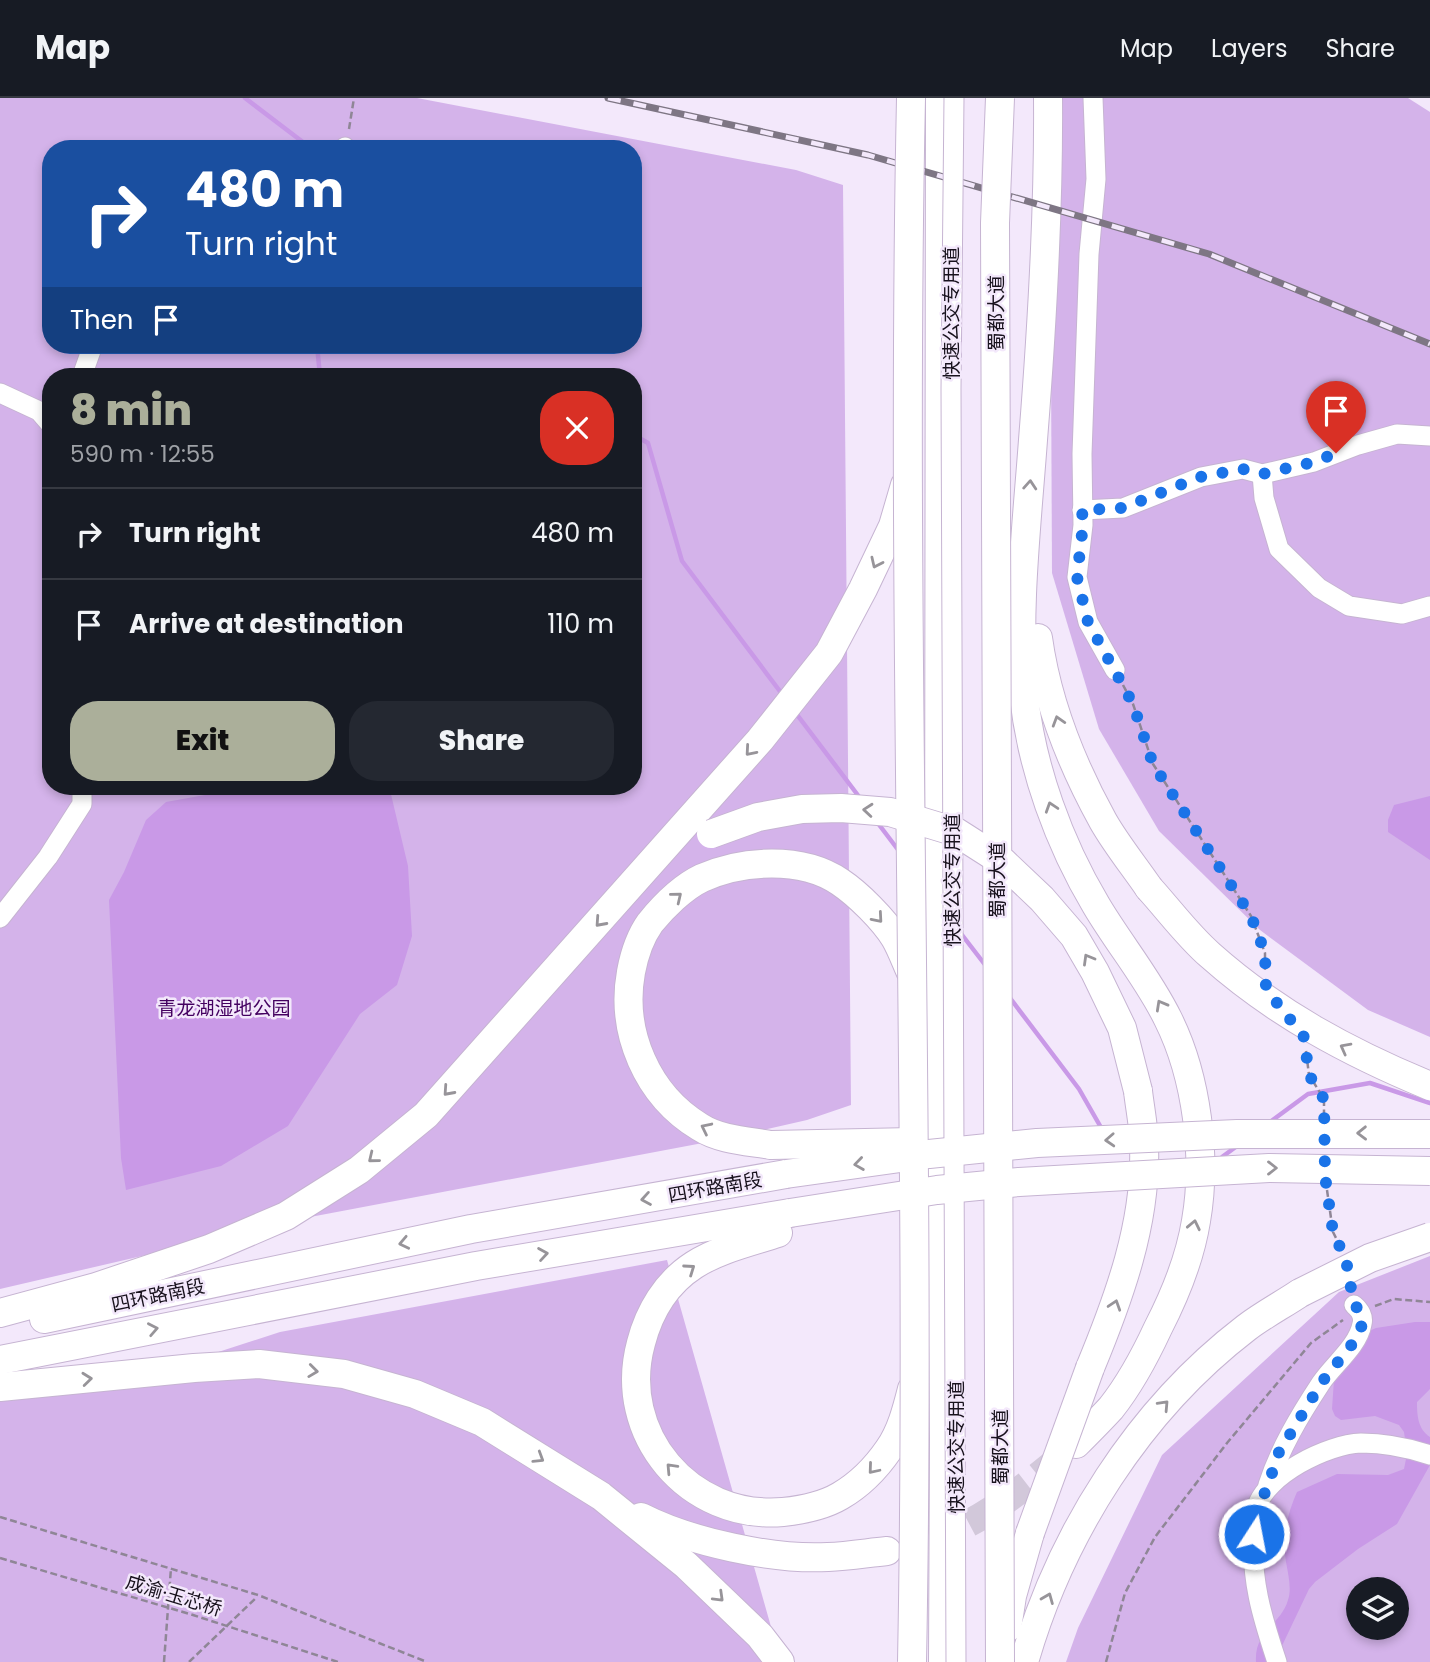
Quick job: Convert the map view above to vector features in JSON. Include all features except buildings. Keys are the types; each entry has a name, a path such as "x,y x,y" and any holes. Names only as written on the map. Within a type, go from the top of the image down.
{"highway":[{"path":"911,98 908,263 912,888 912,1662"},
{"path":"919,98 919,1662"},
{"name":"蜀都大道","path":"1000,98 995,223 1002,1662"},
{"path":"1048,98 1045,238 1022,624 1024,697 1035,757 1060,835 1096,905 1142,972 1170,1022 1190,1077 1201,1146 1196,1221 1177,1291 1142,1361 1111,1407 1076,1444"},
{"path":"4,1319 209,1249 286,1216 359,1170 426,1115 760,740 829,653 893,526 921,429"},
{"path":"1026,535 1042,671 1068,754 1104,823 1149,888 1209,954 1258,994 1310,1029 1372,1062 1430,1086"},
{"path":"636,881 711,834 758,817 802,809 841,808 890,812 956,832 1003,862 1042,899 1074,936 1122,1028 1138,1091 1144,1144 1142,1198 1128,1264 1112,1314 1030,1533 1012,1596 1002,1662"},
{"path":"920,992 895,937 867,906 838,881 808,869 770,863 730,869 700,878 670,901 649,925 635,955 629,987 631,1024 638,1054 656,1087 678,1110 701,1128 728,1138 771,1145 869,1142 1037,1143"},
{"name":"四环路南段","path":"4,1319 471,1229 786,1174 929,1154 1037,1143 1237,1134 1430,1134"},
{"name":"四环路南段","path":"7,1359 475,1266 784,1223 937,1189 1269,1168 1430,1171"},
{"path":"784,1223 694,1265 667,1287 645,1326 635,1364 638,1404 649,1440 670,1470 701,1494 732,1507 763,1513 801,1510 838,1497 865,1478 891,1447 906,1412 920,1363"},
{"path":"1024,1662 1061,1564 1103,1484 1151,1419 1199,1367 1247,1327 1300,1293 1370,1258 1430,1237"},
{"path":"9,1387 259,1364 344,1374 415,1394 482,1422 601,1496 652,1523 695,1538 758,1552 827,1557 887,1550"},
{"path":"601,1496 686,1565 760,1636 780,1662"}],"main road":[{"path":"938,98 937,958 942,1662"},
{"path":"988,98 984,391 989,1231 988,1662"}],"street":[{"name":"快速公交专用道","path":"954,98 951,389 956,1662"},
{"path":"1093,98 1096,179 1089,254 1083,525 1077,577 1088,622 1115,670"},
{"path":"0,393 42,414"},
{"path":"1082,510 1123,508 1200,477 1243,469 1262,474 1314,462 1397,434 1430,436"},
{"path":"1262,474 1264,498 1279,549 1319,588 1349,606 1402,614 1430,606"},
{"path":"0,918 48,857 82,804 82,795"},
{"path":"1277,1662 1261,1613 1252,1560 1256,1508 1267,1489 1278,1454 1322,1382 1357,1338 1363,1322 1357,1308"},
{"path":"1267,1489 1279,1476 1317,1454 1360,1443 1410,1448 1430,1455"}],"path":[{"path":"346,140 354,98"},
{"path":"1115,670 1133,704 1153,764 1251,916 1265,953 1266,977"},
{"path":"1306,1050 1309,1075 1324,1099 1324,1125"},
{"path":"1326,1187 1333,1232 1342,1250"},
{"path":"1106,1662 1125,1593 1155,1536 1227,1443 1311,1343 1357,1308 1394,1299 1430,1302"},
{"path":"0,1517 258,1595 427,1662"},
{"name":"成渝·玉芯桥","path":"0,1558 194,1615 338,1662"},
{"path":"164,1662 171,1568"},
{"path":"189,1662 258,1595"}],"green space":[{"name":"青龙湖湿地公园","path":"0,98 417,98 638,140 42,140 42,354 642,354 642,141 796,170 843,185 851,1105 807,1120 724,1139 305,1218 0,1289"},
{"path":"1062,98 1408,98 1430,112 1430,1037 1368,1010 1260,930 1159,831 1099,729 1052,573 1051,362"},
{"path":"1430,1256 1430,1662 1066,1662 1078,1628 1162,1455 1339,1292"},
{"path":"667,1260 781,1662 0,1662 0,1399 172,1367 280,1332"}],"shaded area":[{"path":"205,795 391,795 408,866 412,936 397,985 360,1014 288,1126 221,1166 126,1190 121,1158 109,900 146,820 166,802"},
{"path":"1430,796 1430,860 1388,832 1388,820 1394,805"},
{"path":"1430,1322 1430,1389 1417,1402 1421,1426 1430,1437 1430,1465 1397,1524 1358,1549 1309,1589 1276,1662 1256,1662 1259,1642 1285,1609 1289,1595 1285,1534 1297,1492 1337,1474 1388,1475 1404,1469 1407,1454 1404,1432 1399,1425 1375,1416 1341,1420 1335,1416 1332,1409 1335,1365 1365,1333 1376,1328"}],"waterway":[{"path":"245,98 300,140"},
{"path":"318,354 319,368"},
{"path":"642,440 648,443 682,561 782,694"},
{"path":"795,712 860,798"},
{"path":"877,822 899,851"},
{"path":"959,931 986,966"},
{"path":"1010,998 1079,1089 1103,1131"},
{"path":"1270,1122 1308,1094 1370,1083 1430,1103"},
{"path":"1222,1157 1237,1146"}],"tunnel":[{"path":"930,1539 983,1515 1018,1492 1064,1455"}],"railway":[{"path":"608,98 868,155 1209,254 1430,344"}],"route":[{"path":"1254,1534 1256,1508 1267,1489 1278,1454 1322,1382 1357,1338 1363,1322 1360,1310 1354,1305 1346,1260 1333,1232 1325,1176 1324,1099 1309,1075 1304,1037 1266,989 1265,953 1251,916 1153,764 1133,704 1088,622 1077,577 1083,525 1082,510 1123,508 1200,477 1243,469 1262,474 1314,462 1336,453"}]}
